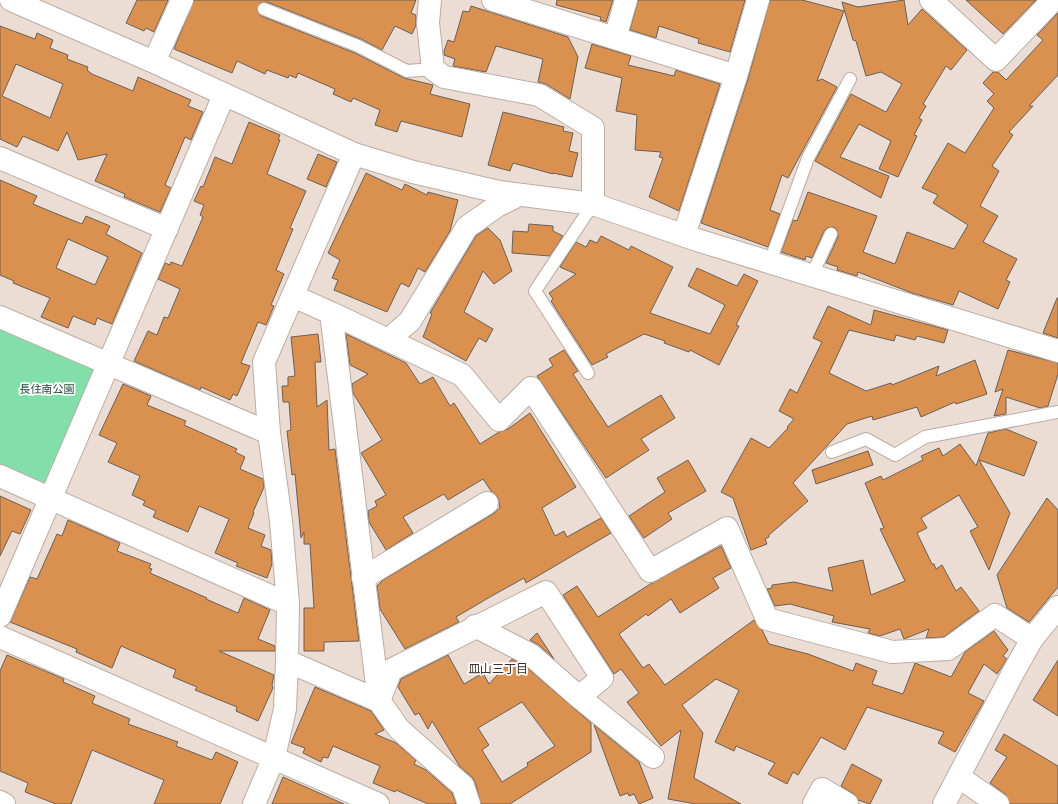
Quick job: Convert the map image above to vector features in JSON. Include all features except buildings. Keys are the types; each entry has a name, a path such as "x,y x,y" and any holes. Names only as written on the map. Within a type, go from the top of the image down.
{"street":[{"path":"11,0 154,62 354,154 413,172 499,192 593,204 684,235 1058,351"},
{"path":"154,62 182,0"},
{"path":"430,0 428,23 433,69 444,77 539,96 593,128 593,204"},
{"path":"493,0 736,76"},
{"path":"615,38 626,0"},
{"path":"684,235 736,76 758,0"},
{"path":"931,0 996,60 1053,0"},
{"path":"0,616 224,95"},
{"path":"254,804 274,757 285,709 287,661 288,604 281,521 268,433 264,362 354,154"},
{"path":"0,158 167,229"},
{"path":"388,340 410,320 467,227 497,206 519,195"},
{"path":"293,296 462,375 499,420 531,388 650,571 727,528 767,619 892,652 948,649 994,615 1032,639"},
{"path":"331,313 379,702"},
{"path":"0,317 268,433"},
{"path":"0,476 288,604"},
{"path":"364,578 487,503"},
{"path":"379,702 391,670 475,626 546,592 602,678 579,697"},
{"path":"944,804 1032,639 1058,607"},
{"path":"475,626 531,655 579,697 653,757"},
{"path":"0,637 378,804"},
{"path":"287,661 379,702 399,729 463,786 469,804"},
{"path":"959,777 998,804"},
{"path":"814,804 822,790 847,804"},
{"path":"0,802 4,804"}],"lane":[{"path":"264,9 358,46 407,71 433,69"},
{"path":"770,262 808,158 850,79"},
{"path":"588,373 535,291 593,204"},
{"path":"812,275 831,234"},
{"path":"832,452 866,439 894,455 925,437 1058,412"}],"green space":[{"name":"長住南公園","path":"0,317 109,363 51,498 0,476"}],"district":[{"name":"皿山三丁目","path":"498,668"}]}
